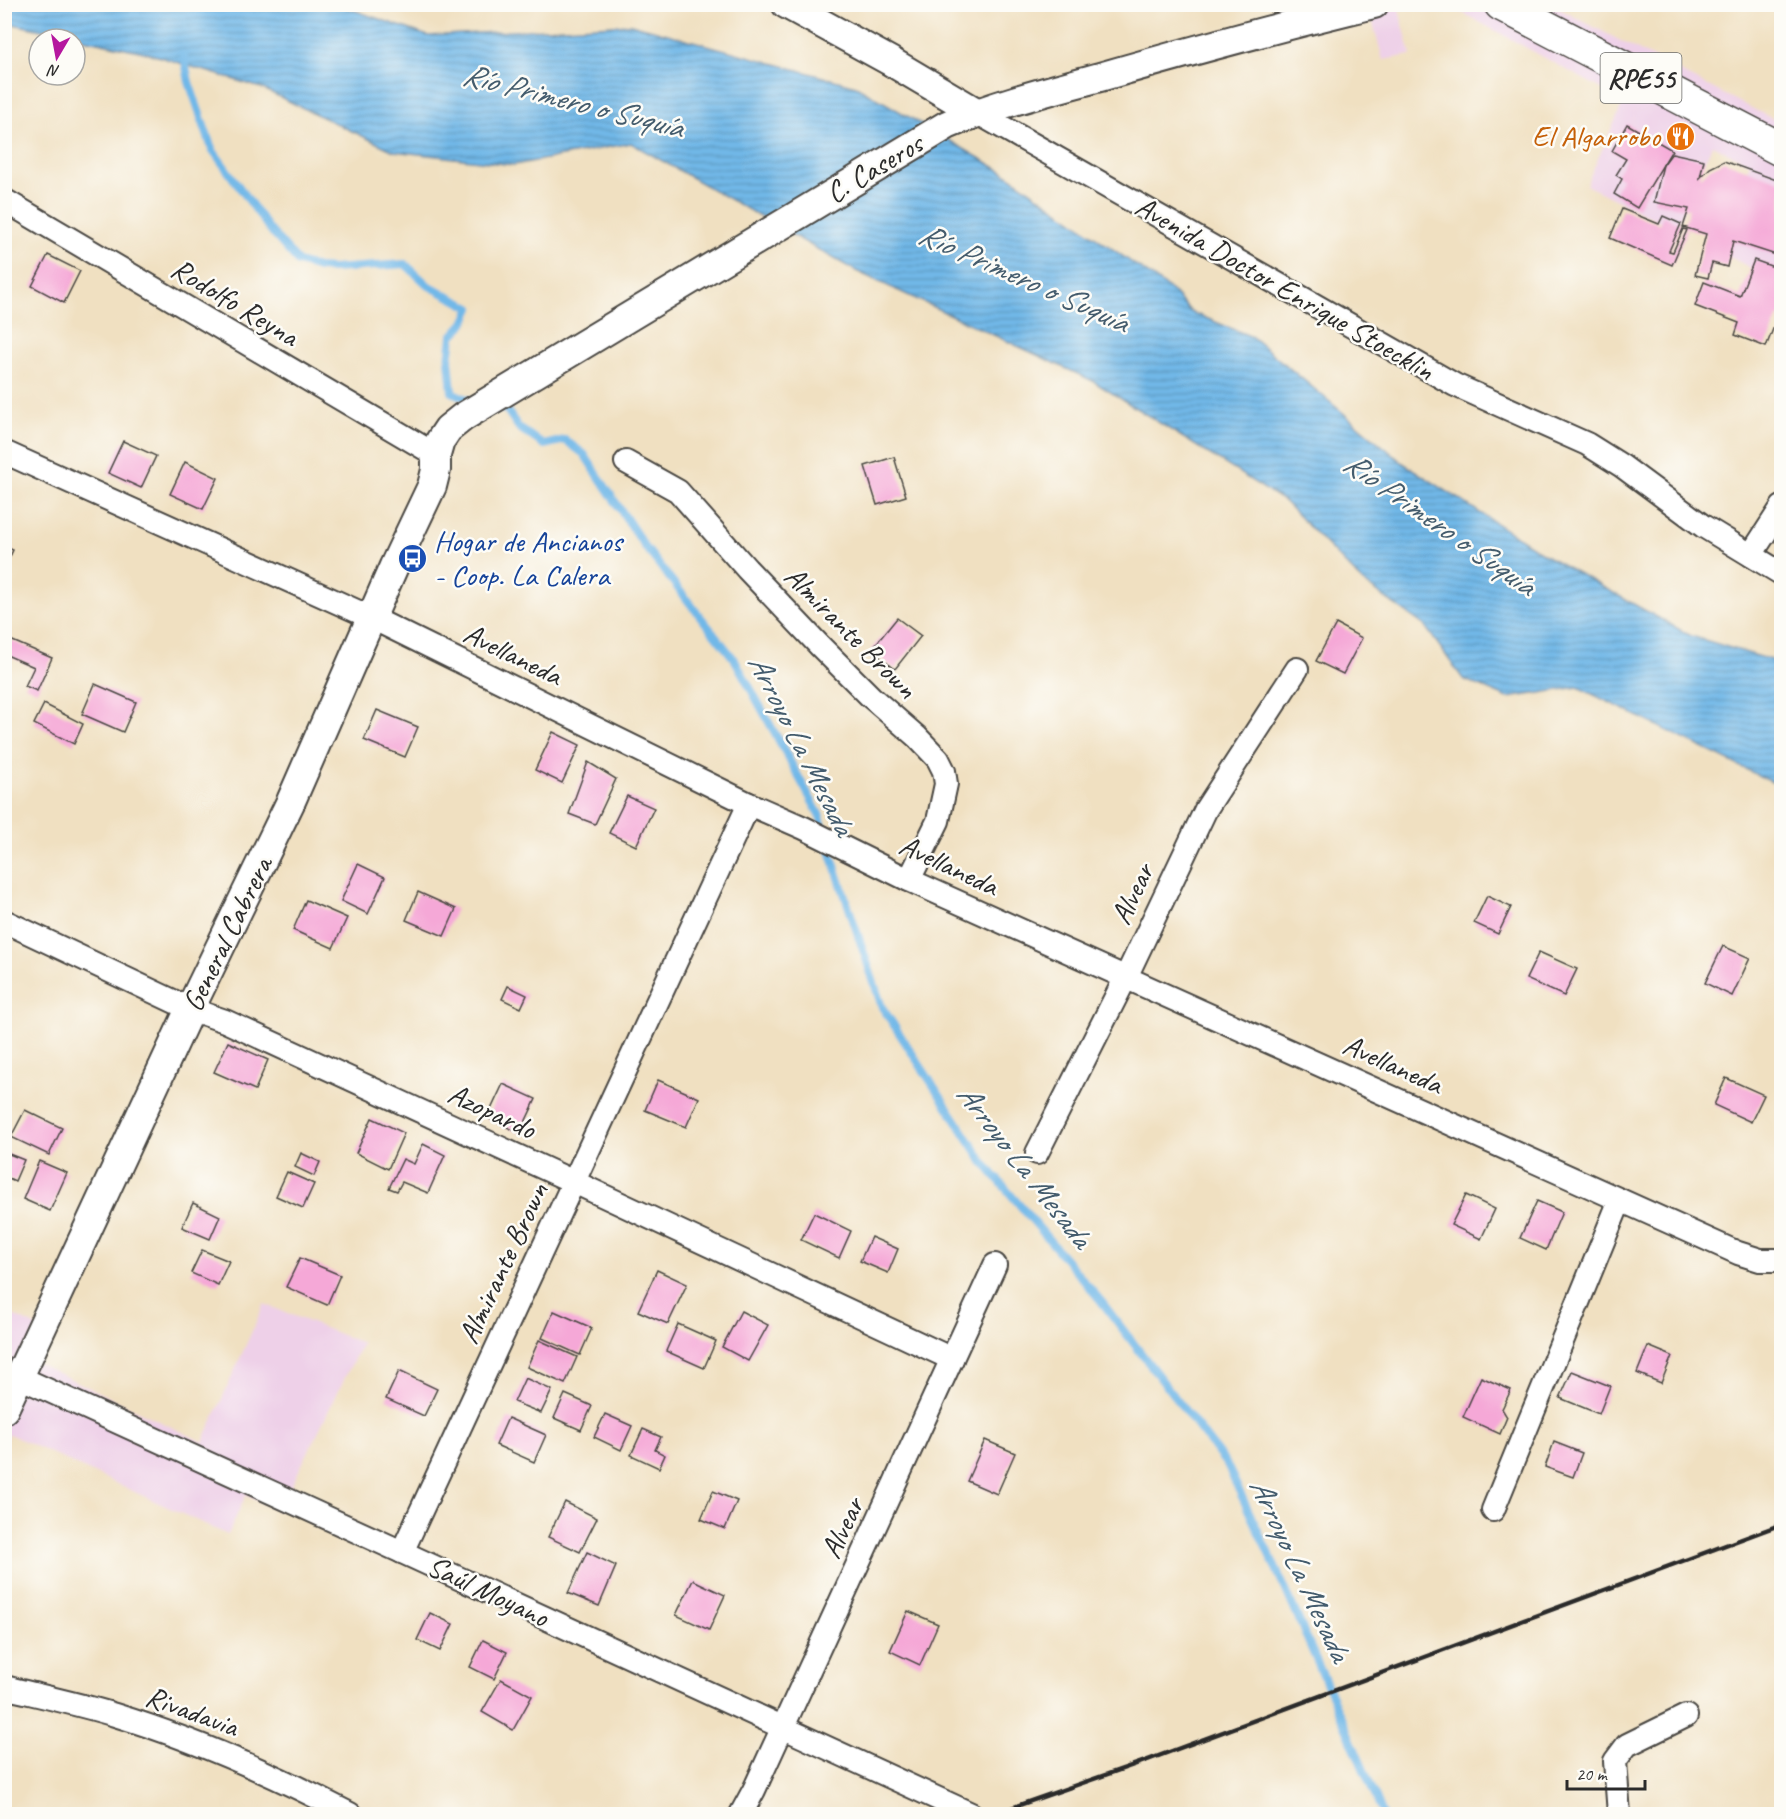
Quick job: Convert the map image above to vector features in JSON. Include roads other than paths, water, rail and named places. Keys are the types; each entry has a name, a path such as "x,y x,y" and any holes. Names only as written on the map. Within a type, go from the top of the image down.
{"main road":[{"name":"RPE55","path":"1501,4 1782,150"}],"street":[{"name":"Avenida Doctor Enrique Stoecklin","path":"786,4 1455,385 1587,444 1622,466 1703,526 1782,574"},
{"name":"C. Caseros","path":"435,455 448,429 463,417 947,125 976,112 1285,26 1374,4"},
{"name":"Rodolfo Reyna","path":"4,200 435,455"},
{"name":"Avellaneda","path":"4,452 372,618 749,804 804,828 909,880 1738,1253 1760,1260 1782,1260"},
{"name":"General Cabrera","path":"4,1409 12,1374 291,801 432,486 435,455"},
{"name":"Almirante Brown","path":"626,462 678,491 747,570 820,646 938,759 945,771 946,784 938,820 909,880"},
{"path":"1751,555 1782,507"},
{"name":"Alvear","path":"1037,1153 1126,977 1206,809 1297,669"},
{"name":"Almirante Brown","path":"402,1552 749,804"},
{"name":"Azopardo","path":"4,921 190,1009 225,1021 574,1182 952,1359"},
{"path":"1493,1510 1620,1200"},
{"name":"Alvear","path":"741,1815 995,1264"},
{"name":"Saúl Moyano","path":"12,1374 971,1815"},
{"name":"Rivadavia","path":"4,1688 115,1715 180,1737 306,1791 350,1815"},
{"path":"1619,1815 1615,1761 1627,1745 1686,1716"}],"water":[{"name":"Río Primero o Suquía","path":"4,5 339,5 428,36 631,24 856,86 1005,173 1172,291 1191,312 1252,337 1403,463 1545,555 1691,636 1781,663 1781,789 1776,784 1578,687 1508,698 1463,679 1425,626 1363,582 1284,501 1093,381 856,271 631,143 514,165 394,151 261,88 144,52 87,40 87,27 28,27 5,20"}],"waterway":[{"name":"Arroyo La Mesada","path":"184,56 189,82 212,149 270,230 298,262 318,268 333,269 405,264 429,286 471,308 464,323 452,336 449,360 452,392 475,403"},
{"name":"Arroyo La Mesada","path":"495,409 506,409 519,428 544,445 565,440 584,454 645,547 735,660 820,816 825,834"},
{"name":"Arroyo La Mesada","path":"828,845 882,1007 984,1163 1101,1301 1227,1465 1285,1588 1383,1814"}],"railway":[{"path":"994,1814 1145,1761 1782,1524"}],"place":[{"name":"El Algarrobo","path":"1681,136"},
{"name":"Hogar de Ancianos - Coop. La Calera","path":"413,558"}]}
